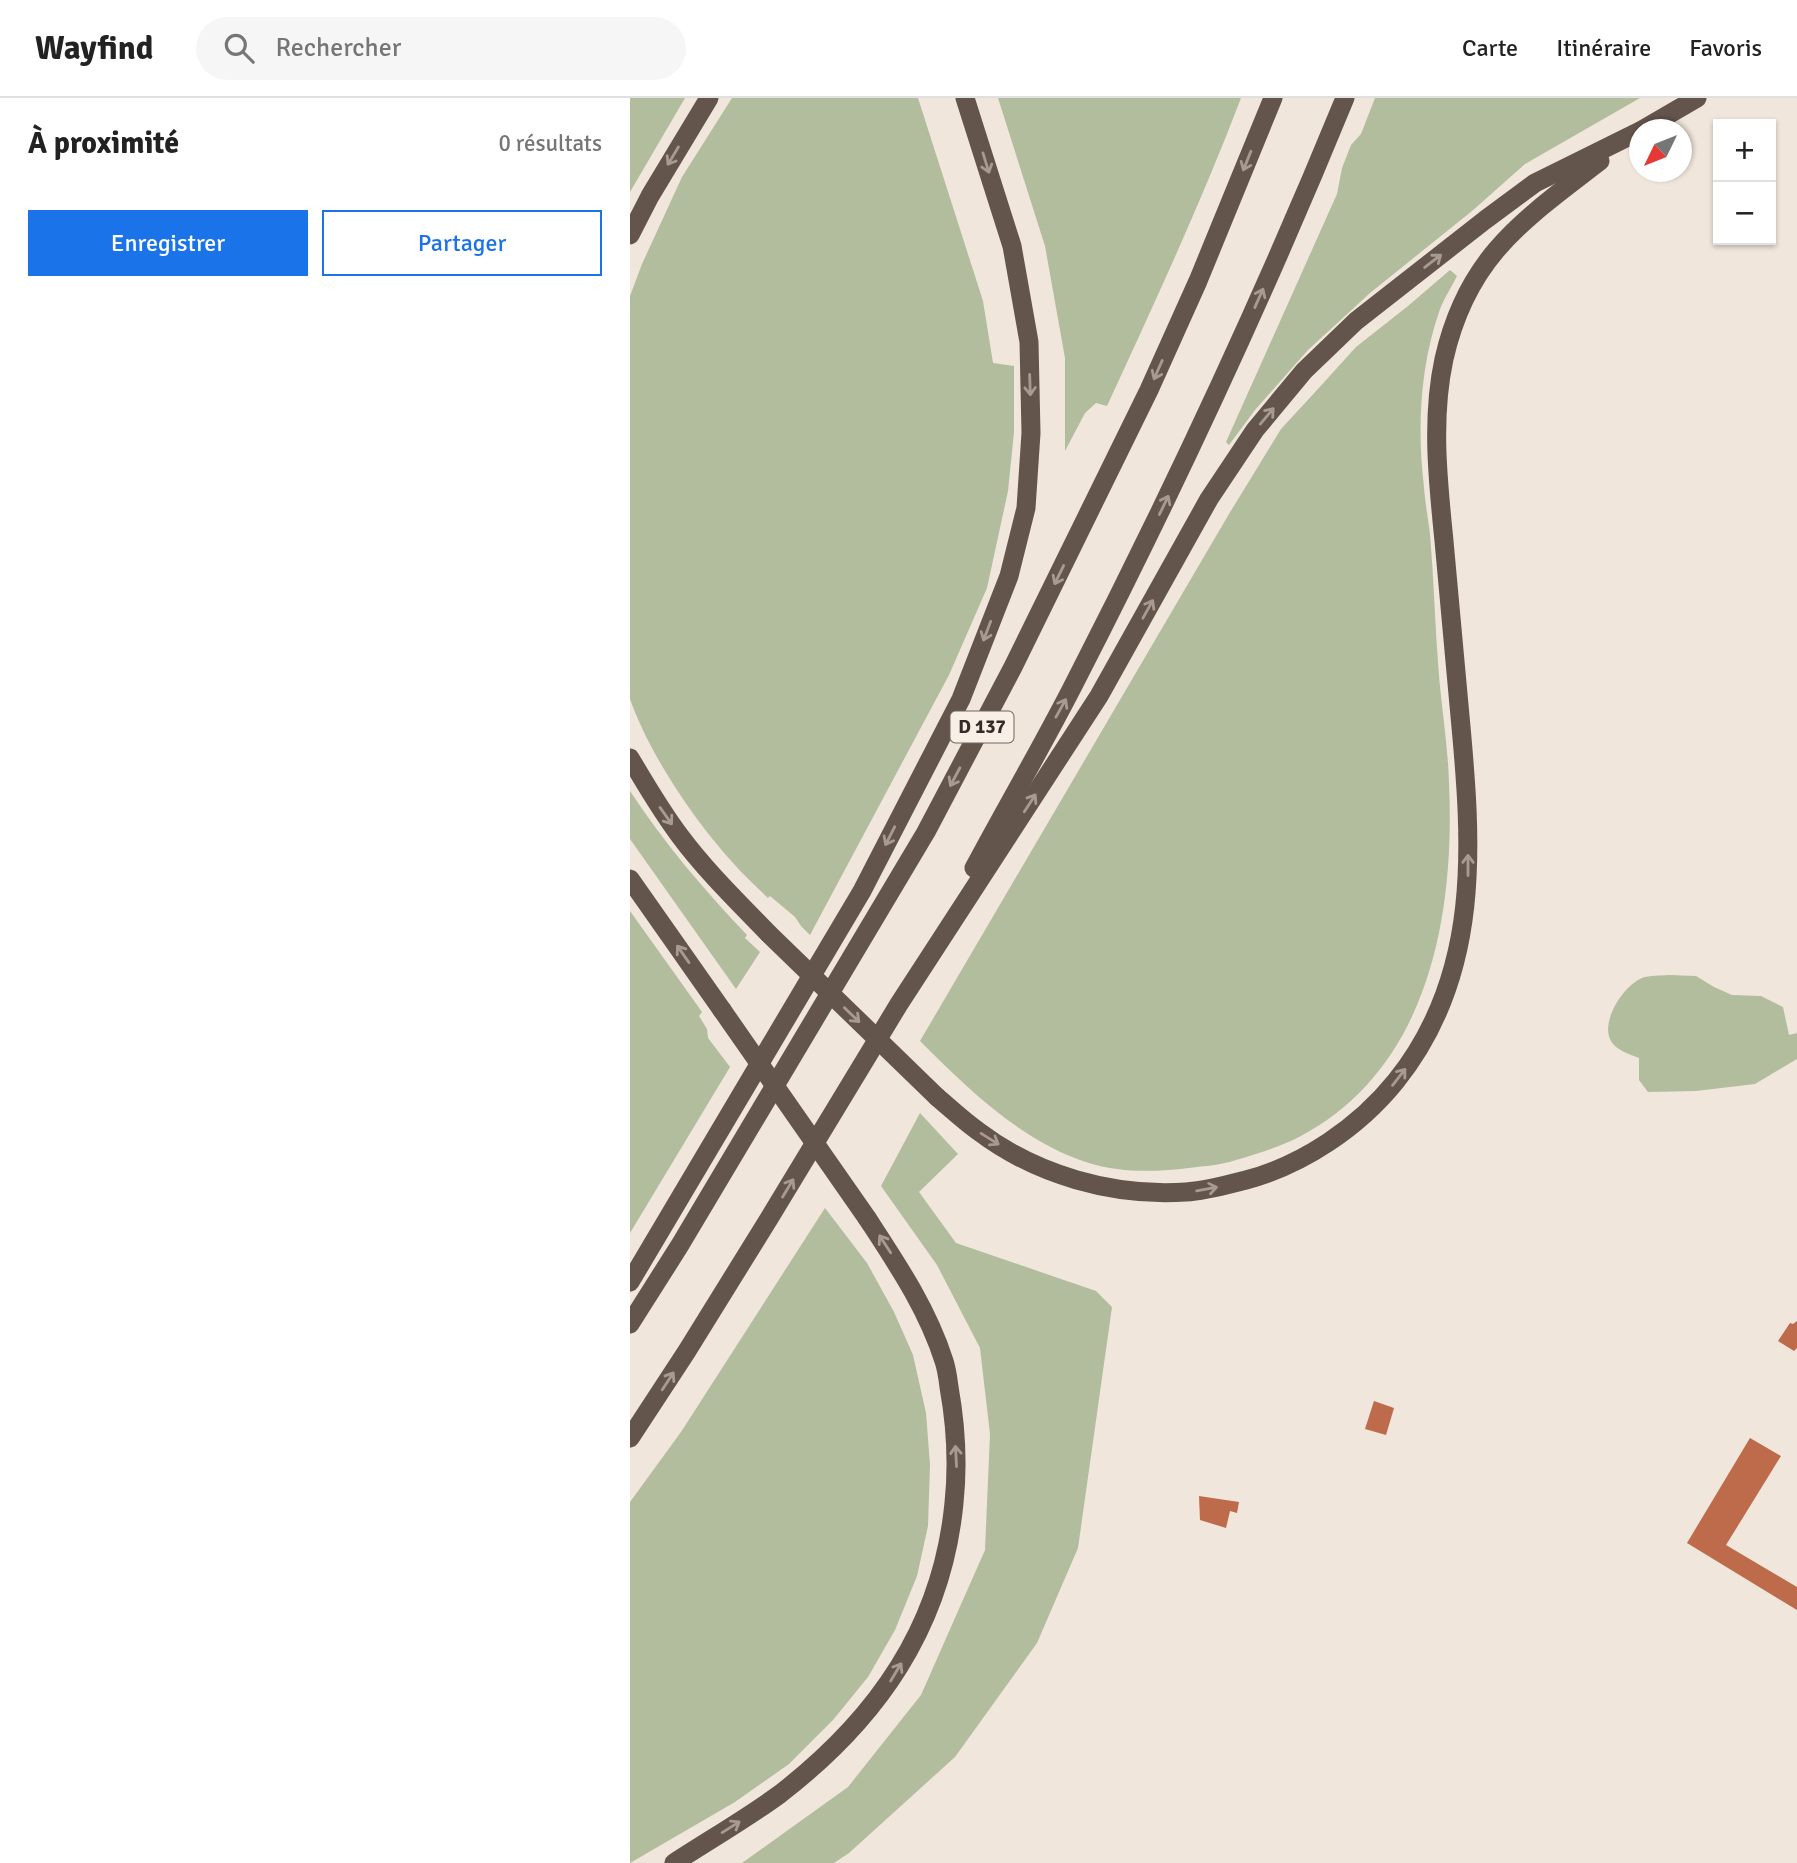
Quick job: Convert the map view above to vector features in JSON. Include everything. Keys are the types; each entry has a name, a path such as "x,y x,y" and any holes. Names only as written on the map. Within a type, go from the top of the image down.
{"highway":[{"path":"630,235 650,196 709,98"},
{"path":"630,1282 862,891 961,699 1009,576 1026,508 1031,433 1029,342 1012,246 965,98"},
{"name":"D 137","path":"630,1324 680,1245 912,855 1007,679 1149,390 1198,281 1273,98"},
{"name":"D 137","path":"630,1438 764,1228 899,1004 1074,684 1176,481 1258,301 1345,98"},
{"path":"1661,119 1697,98"},
{"path":"899,1004 1099,696 1209,499 1255,430 1304,371 1356,321 1535,183 1629,137"},
{"path":"630,758 654,800 681,837 768,933 937,1097 979,1133 1022,1159 1058,1174 1124,1191 1187,1192 1220,1187 1256,1177 1289,1164 1325,1144 1382,1099 1422,1045 1451,979 1465,912 1468,818 1464,751 1439,493 1436,430 1438,392 1453,323 1482,266 1524,220 1629,140"},
{"path":"630,879 867,1217 920,1301 946,1364 957,1459 953,1516 936,1590 910,1649 889,1684 853,1727 781,1793 674,1863"}],"green space":[{"path":"630,98 685,98 630,192"},
{"path":"732,98 918,98 983,301 993,363 1014,366 1014,432 1008,491 987,588 949,675 810,935 795,917 770,896 768,898 742,873 703,827 661,764 630,699 630,296 682,177"},
{"path":"998,98 1241,98 1160,291 1107,406 1096,403 1085,413 1065,451 1065,358 1045,246"},
{"path":"1375,98 1640,98 1525,164 1472,211 1370,293 1308,350 1255,410 1229,445 1226,442 1337,194 1342,168 1351,145 1361,134"},
{"path":"1450,270 1457,276 1441,308 1424,376 1421,443 1448,770 1450,834 1438,936 1425,984 1405,1030 1378,1072 1343,1108 1299,1137 1268,1150 1219,1164 1151,1171 1101,1166 1064,1154 997,1112 920,1041 1281,429 1356,347"},
{"path":"630,791 685,866 747,935 745,938 760,952 736,989 630,839"},
{"path":"630,911 702,1012 699,1016 707,1029 708,1038 730,1067 630,1233"},
{"path":"1696,976 1732,995 1761,996 1783,1007 1789,1035 1797,1033 1797,1059 1755,1084 1696,1091 1648,1092 1639,1080 1639,1058 1613,1044 1608,1033 1609,1024 1615,1005 1635,982 1645,977"},
{"path":"920,1113 958,1154 919,1192 956,1243 1096,1291 1112,1307 1078,1548 1037,1643 955,1757 849,1853 834,1863 742,1863 848,1787 921,1695 985,1550 990,1434 980,1348 937,1265 881,1186"},
{"path":"825,1208 867,1263 894,1312 913,1355 926,1413 930,1465 928,1526 917,1576 895,1630 868,1677 833,1720 789,1764 735,1802 630,1863 630,1502 681,1432"}],"building":[{"path":"1797,1321 1797,1348 1794,1351 1778,1341 1790,1323"},
{"path":"1374,1401 1394,1408 1386,1435 1365,1429"},
{"path":"1750,1438 1781,1456 1726,1545 1797,1587 1797,1610 1687,1543"},
{"path":"1199,1496 1239,1502 1237,1513 1230,1511 1226,1528 1200,1520"}]}
